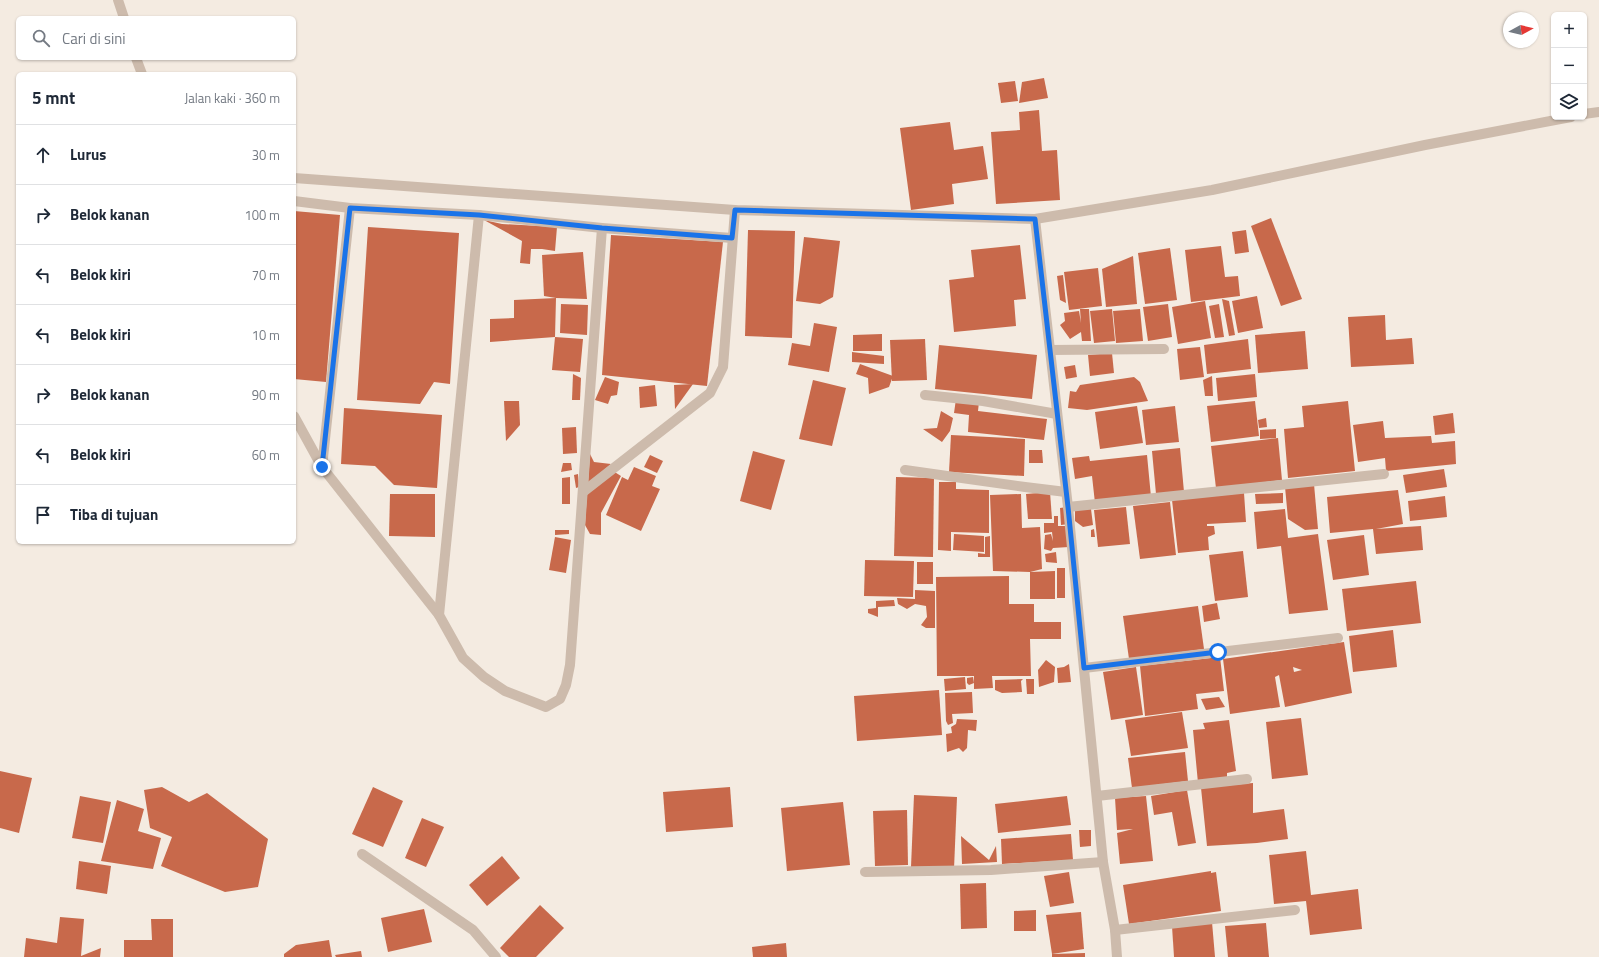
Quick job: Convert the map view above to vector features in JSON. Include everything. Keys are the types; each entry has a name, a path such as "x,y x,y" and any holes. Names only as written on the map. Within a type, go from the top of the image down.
{"street":[{"path":"118,0 123,16"},
{"path":"137,60 141,72"},
{"path":"1587,114 1599,112"},
{"path":"296,178 735,210 1035,219 1212,190 1425,145 1555,120"},
{"path":"296,201 350,208 479,215 602,228 732,238"},
{"path":"322,467 350,208"},
{"path":"584,492 710,393 723,367 735,210"},
{"path":"439,615 479,215"},
{"path":"1035,219 1068,507 1097,796 1102,862 1115,930 1117,957"},
{"path":"296,420 322,467 439,615 463,658 484,677 505,691 546,707 560,700 566,685 570,665 584,492 602,228"},
{"path":"1050,350 1164,349"},
{"path":"925,395 983,401 1057,414"},
{"path":"905,470 1066,492"},
{"path":"1068,507 1384,474"},
{"path":"1084,668 1338,638"},
{"path":"1097,796 1247,779"},
{"path":"362,854 473,930 496,957"},
{"path":"865,872 991,870 1102,862"},
{"path":"1115,930 1295,910"}],"building":[{"path":"1044,78 1048,98 1019,103 1022,82"},
{"path":"1015,81 1018,101 1001,103 998,83"},
{"path":"1039,110 1042,151 1057,150 1060,200 996,204 991,132 1020,130 1019,112"},
{"path":"950,122 954,150 983,146 988,179 952,184 954,204 911,210 900,128"},
{"path":"296,211 340,215 326,382 296,379"},
{"path":"1271,218 1302,299 1281,306 1251,226"},
{"path":"484,220 502,224 557,227 555,251 531,249 530,264 520,263 522,241"},
{"path":"368,227 459,233 450,384 434,382 420,404 357,400"},
{"path":"748,230 795,231 792,338 745,336"},
{"path":"1246,230 1249,252 1235,254 1232,232"},
{"path":"611,235 723,242 707,386 602,375"},
{"path":"804,237 840,241 833,297 820,304 796,301"},
{"path":"1020,245 1026,299 1014,300 1016,326 954,332 949,280 974,277 971,250"},
{"path":"1221,246 1225,277 1238,276 1240,296 1191,302 1185,250"},
{"path":"1170,248 1177,300 1145,304 1138,253"},
{"path":"583,252 587,299 544,296 542,255"},
{"path":"1133,256 1137,304 1106,307 1102,269"},
{"path":"1098,268 1102,306 1069,310 1064,272"},
{"path":"1063,275 1066,303 1060,300 1057,276"},
{"path":"1257,296 1263,328 1238,333 1232,301"},
{"path":"556,298 555,337 490,342 490,319 514,318 514,300"},
{"path":"1222,299 1229,301 1235,335 1229,336"},
{"path":"1205,301 1211,338 1178,344 1172,307"},
{"path":"561,304 588,305 587,335 560,333"},
{"path":"1168,304 1172,337 1148,341 1143,307"},
{"path":"1219,304 1224,337 1215,338 1209,306"},
{"path":"1080,309 1089,309 1091,341 1082,341 1081,332 1070,339 1060,325 1065,321 1064,313 1079,311 1081,323"},
{"path":"1112,309 1115,341 1094,343 1090,311"},
{"path":"1140,309 1143,341 1116,343 1113,311"},
{"path":"1385,315 1386,340 1412,338 1414,364 1351,367 1348,317"},
{"path":"814,323 837,327 829,372 788,365 792,343 810,346"},
{"path":"1305,331 1308,369 1258,373 1255,335"},
{"path":"882,334 882,351 853,351 853,335"},
{"path":"555,337 583,339 580,372 552,370"},
{"path":"925,339 927,380 892,381 890,340"},
{"path":"1248,339 1251,369 1207,374 1204,345"},
{"path":"939,345 1037,355 1032,399 935,389"},
{"path":"1200,347 1204,377 1180,380 1177,349"},
{"path":"852,352 884,356 884,364 852,362"},
{"path":"1112,353 1114,373 1090,376 1088,355"},
{"path":"860,364 893,376 889,387 869,394 868,378 856,374"},
{"path":"1075,365 1077,377 1066,379 1064,367"},
{"path":"573,374 581,378 580,400 572,400"},
{"path":"1255,374 1257,397 1218,401 1216,378"},
{"path":"1212,376 1213,396 1205,396 1203,380"},
{"path":"605,377 619,382 617,395 611,396 608,404 595,400"},
{"path":"1134,377 1140,382 1148,401 1087,410 1068,408 1070,391 1076,392 1080,385"},
{"path":"813,380 846,388 832,446 799,439"},
{"path":"693,384 675,409 674,385"},
{"path":"655,385 657,406 640,408 639,387"},
{"path":"956,399 979,402 978,411 1047,419 1044,440 968,432 969,415 954,413"},
{"path":"504,401 519,401 520,425 506,441"},
{"path":"1255,401 1259,436 1211,442 1207,406"},
{"path":"1348,401 1355,471 1288,478 1284,429 1304,427 1302,406"},
{"path":"1137,406 1143,443 1100,449 1095,412"},
{"path":"1175,406 1179,442 1146,445 1142,410"},
{"path":"344,408 442,415 437,488 394,485 375,466 341,464"},
{"path":"941,411 953,418 950,431 942,442 923,429 937,428"},
{"path":"1453,413 1455,433 1435,435 1433,416"},
{"path":"1266,418 1267,427 1259,428 1258,420"},
{"path":"1383,421 1385,438 1431,436 1432,443 1455,441 1456,464 1386,471 1385,458 1358,462 1353,425"},
{"path":"576,427 577,453 563,454 562,428"},
{"path":"1276,429 1276,438 1260,439 1260,430"},
{"path":"951,435 1025,439 1024,476 949,472"},
{"path":"1278,438 1282,480 1216,488 1211,446"},
{"path":"1180,448 1184,492 1156,494 1152,451"},
{"path":"1029,450 1042,450 1043,463 1029,463"},
{"path":"753,451 785,460 771,510 740,501"},
{"path":"590,454 594,462 611,464 588,484"},
{"path":"650,455 663,461 657,473 644,467"},
{"path":"1147,455 1151,497 1095,503 1092,476 1075,479 1072,458 1089,456 1090,461"},
{"path":"563,463 571,463 572,470 561,472"},
{"path":"634,467 656,476 652,486 660,489 641,531 606,515 622,477 628,480"},
{"path":"1444,469 1447,487 1406,493 1403,475"},
{"path":"613,471 621,476 601,513 601,535 590,534 585,525 587,494"},
{"path":"578,474 579,487 576,488 574,475"},
{"path":"570,477 570,504 562,504 562,478"},
{"path":"896,477 934,478 933,557 894,556"},
{"path":"939,482 956,482 956,489 989,490 989,533 951,532 951,551 938,550"},
{"path":"1314,484 1318,529 1305,530 1288,519 1285,487"},
{"path":"1398,490 1403,524 1376,529 1421,526 1423,550 1376,554 1373,529 1330,533 1327,497"},
{"path":"1050,492 1052,519 1028,519 1026,494"},
{"path":"1244,493 1246,522 1207,524 1207,526 1214,526 1215,534 1208,537 1209,550 1178,553 1172,500"},
{"path":"1283,493 1283,503 1256,504 1255,494"},
{"path":"390,494 435,494 435,537 389,536"},
{"path":"1021,494 1022,528 1040,527 1042,569 1030,572 993,571 990,495"},
{"path":"1445,496 1447,517 1410,521 1408,501"},
{"path":"1170,502 1176,555 1140,559 1133,506"},
{"path":"1067,507 1069,524 1061,525 1060,508"},
{"path":"1126,507 1130,544 1098,547 1094,510"},
{"path":"1075,509 1091,509 1093,525 1083,527 1075,521"},
{"path":"1285,509 1288,538 1318,534 1328,610 1289,614 1281,546 1257,549 1254,512"},
{"path":"1054,516 1058,516 1058,526 1068,526 1069,547 1053,548 1051,551 1044,549 1045,535 1051,534 1053,541 1052,532 1044,533 1044,523 1054,523"},
{"path":"1094,529 1095,537 1091,537 1091,530"},
{"path":"555,530 569,530 569,534 555,535"},
{"path":"954,534 984,536 984,552 953,550"},
{"path":"1364,535 1369,575 1333,580 1327,540"},
{"path":"990,536 990,557 978,557 978,553 985,554 985,537"},
{"path":"555,537 571,540 566,573 549,570"},
{"path":"1243,551 1248,597 1215,601 1209,555"},
{"path":"1056,552 1057,563 1046,562 1045,554"},
{"path":"865,560 914,561 913,597 864,596"},
{"path":"917,562 933,562 933,584 917,584"},
{"path":"1057,568 1065,568 1065,598 1057,598"},
{"path":"1055,571 1055,599 1030,599 1030,572"},
{"path":"1009,576 1009,604 1034,604 1034,622 1061,622 1061,639 1030,639 1031,676 992,676 993,688 974,689 974,676 937,676 936,577"},
{"path":"1416,581 1421,623 1347,631 1342,589"},
{"path":"915,590 935,591 935,628 926,628 921,625 927,617 926,606 915,604 907,609 898,604 897,598 915,599"},
{"path":"894,600 895,606 878,607 878,617 868,613 868,609 876,608 876,601"},
{"path":"1217,603 1220,619 1204,622 1202,606"},
{"path":"1198,606 1204,649 1129,659 1123,616"},
{"path":"1393,630 1397,667 1353,672 1349,636"},
{"path":"1344,642 1352,693 1285,707 1279,675 1275,677 1280,707 1230,714 1223,659","holes":["1293,667 1302,670 1294,672"]},
{"path":"1220,657 1224,691 1196,694 1198,709 1145,716 1140,666"},
{"path":"1046,660 1055,667 1054,682 1039,687 1038,670"},
{"path":"1069,664 1071,682 1058,683 1057,668 1064,667"},
{"path":"1136,667 1143,715 1111,720 1103,672"},
{"path":"965,677 966,689 945,691 944,679"},
{"path":"973,677 974,683 969,685 967,683 967,678"},
{"path":"1023,679 1021,681 1022,692 1002,693 995,690 995,680"},
{"path":"1026,679 1034,679 1034,694 1027,694"},
{"path":"939,690 942,735 857,741 854,696"},
{"path":"972,692 973,713 952,714 953,723 948,725 946,721 945,693"},
{"path":"1219,697 1225,707 1206,710 1201,699"},
{"path":"1182,712 1188,748 1131,756 1125,720"},
{"path":"1301,718 1308,775 1272,779 1266,722"},
{"path":"957,719 977,720 976,731 968,730 967,748 963,752 959,748 947,752 946,734 952,733 951,727 956,724"},
{"path":"1229,720 1236,771 1227,773 1227,779 1198,783 1193,730 1205,729 1203,723"},
{"path":"1185,752 1188,781 1132,788 1128,758"},
{"path":"0,771 32,778 19,833 0,828"},
{"path":"1253,783 1253,813 1284,809 1288,839 1257,843 1207,846 1201,788"},
{"path":"162,787 189,802 207,793 268,839 258,887 225,892 161,866 172,837 150,828 144,790"},
{"path":"373,787 403,801 383,847 352,834"},
{"path":"730,787 733,827 666,832 663,792"},
{"path":"1187,790 1196,843 1178,846 1172,812 1154,815 1151,796"},
{"path":"914,795 957,797 954,869 911,867"},
{"path":"80,796 111,802 103,843 72,838"},
{"path":"1067,796 1071,825 998,833 995,804"},
{"path":"1146,796 1153,861 1120,864 1117,833 1133,829 1117,830 1115,798"},
{"path":"117,800 144,809 138,831 161,838 153,869 101,861"},
{"path":"843,802 850,865 787,871 781,808"},
{"path":"907,810 908,865 875,866 873,811"},
{"path":"422,818 444,827 426,867 405,858"},
{"path":"1079,830 1091,830 1091,846 1080,847"},
{"path":"1071,834 1073,860 1002,864 1001,839"},
{"path":"961,836 989,860 996,846 997,862 962,864"},
{"path":"1306,851 1311,895 1358,889 1362,929 1310,935 1306,901 1274,904 1269,855"},
{"path":"502,856 520,878 487,906 469,885"},
{"path":"79,861 111,866 107,894 76,889"},
{"path":"1211,871 1211,873 1216,872 1221,911 1129,924 1123,885"},
{"path":"1069,872 1074,903 1050,907 1044,876"},
{"path":"986,883 987,928 961,929 960,884"},
{"path":"540,905 564,928 536,957 509,957 500,948"},
{"path":"424,909 432,942 388,952 381,918"},
{"path":"1036,910 1036,931 1014,931 1014,911"},
{"path":"1081,912 1084,949 1052,954 1046,915"},
{"path":"60,917 84,919 81,956 101,948 100,957 24,957 26,938 57,943"},
{"path":"151,919 173,919 173,957 124,957 124,940 152,940"},
{"path":"1212,922 1215,957 1174,957 1172,926"},
{"path":"1266,923 1269,957 1228,957 1225,926"},
{"path":"329,940 332,957 284,957 284,954 296,945"},
{"path":"786,943 787,957 753,957 752,947"},
{"path":"361,951 362,957 336,957 335,955"},
{"path":"1085,953 1085,957 1052,957 1052,954"}],"route":[{"path":"322,467 350,208 479,215 602,228 732,238 735,210 1035,219 1068,507 1084,668 1218,652"}]}
